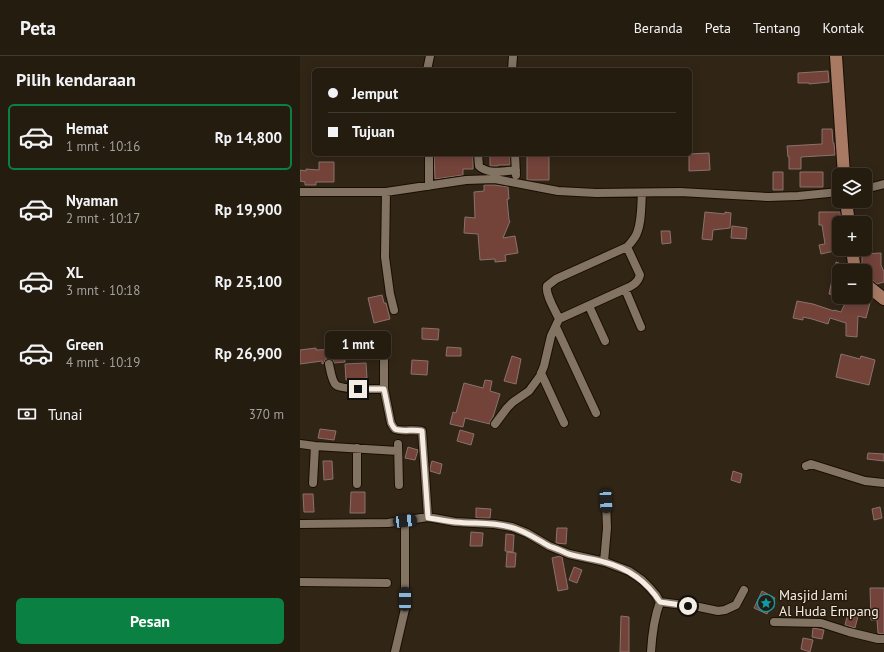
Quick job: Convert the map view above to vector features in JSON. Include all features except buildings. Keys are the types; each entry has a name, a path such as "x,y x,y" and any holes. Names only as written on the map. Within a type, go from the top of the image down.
{"street":[{"path":"427,68 430,56"},
{"path":"512,56 512,68"},
{"path":"836,56 844,168"},
{"path":"429,156 429,186"},
{"path":"478,156 479,166 484,170 493,172 516,170"},
{"path":"515,156 516,183"},
{"path":"300,192 386,192 480,179 495,179 558,191 596,193 680,192 782,197 832,193"},
{"path":"872,187 884,184"},
{"path":"386,192 385,257 390,294 394,310"},
{"path":"495,424 513,402 529,391 541,373 551,336 559,319 548,295 546,286 556,279 627,247 638,232 642,192"},
{"path":"559,319 625,289 635,284 639,280 640,275 627,247"},
{"path":"625,289 642,327"},
{"path":"872,289 884,298"},
{"path":"589,306 606,341"},
{"path":"556,327 596,413"},
{"path":"384,360 384,389 393,427 399,430 422,431 428,518"},
{"path":"329,364 333,382 339,387 384,389"},
{"path":"541,373 564,423"},
{"path":"300,444 357,448 398,447 399,485"},
{"path":"313,483 315,446"},
{"path":"357,448 357,484"},
{"path":"806,466 811,464 865,481 884,483"},
{"path":"604,562 607,528 606,501"},
{"path":"300,524 388,523 428,518 455,522 494,524 512,527 527,533 549,546 569,554 604,562 629,571 642,580 660,602 718,611 725,610 736,605 744,590"},
{"path":"395,652 404,609 405,521"},
{"path":"300,582 387,583"},
{"path":"651,652 656,612 660,602"},
{"path":"774,622 821,623 849,632 884,639"}],"place":[{"name":"Masjid Jami Al Huda Empang","path":"766,603"}],"route":[{"path":"358,389 384,389 393,427 399,430 422,431 428,518 512,527 527,533 549,546 569,554 605,562 629,571 650,588 660,602 688,606"}]}
